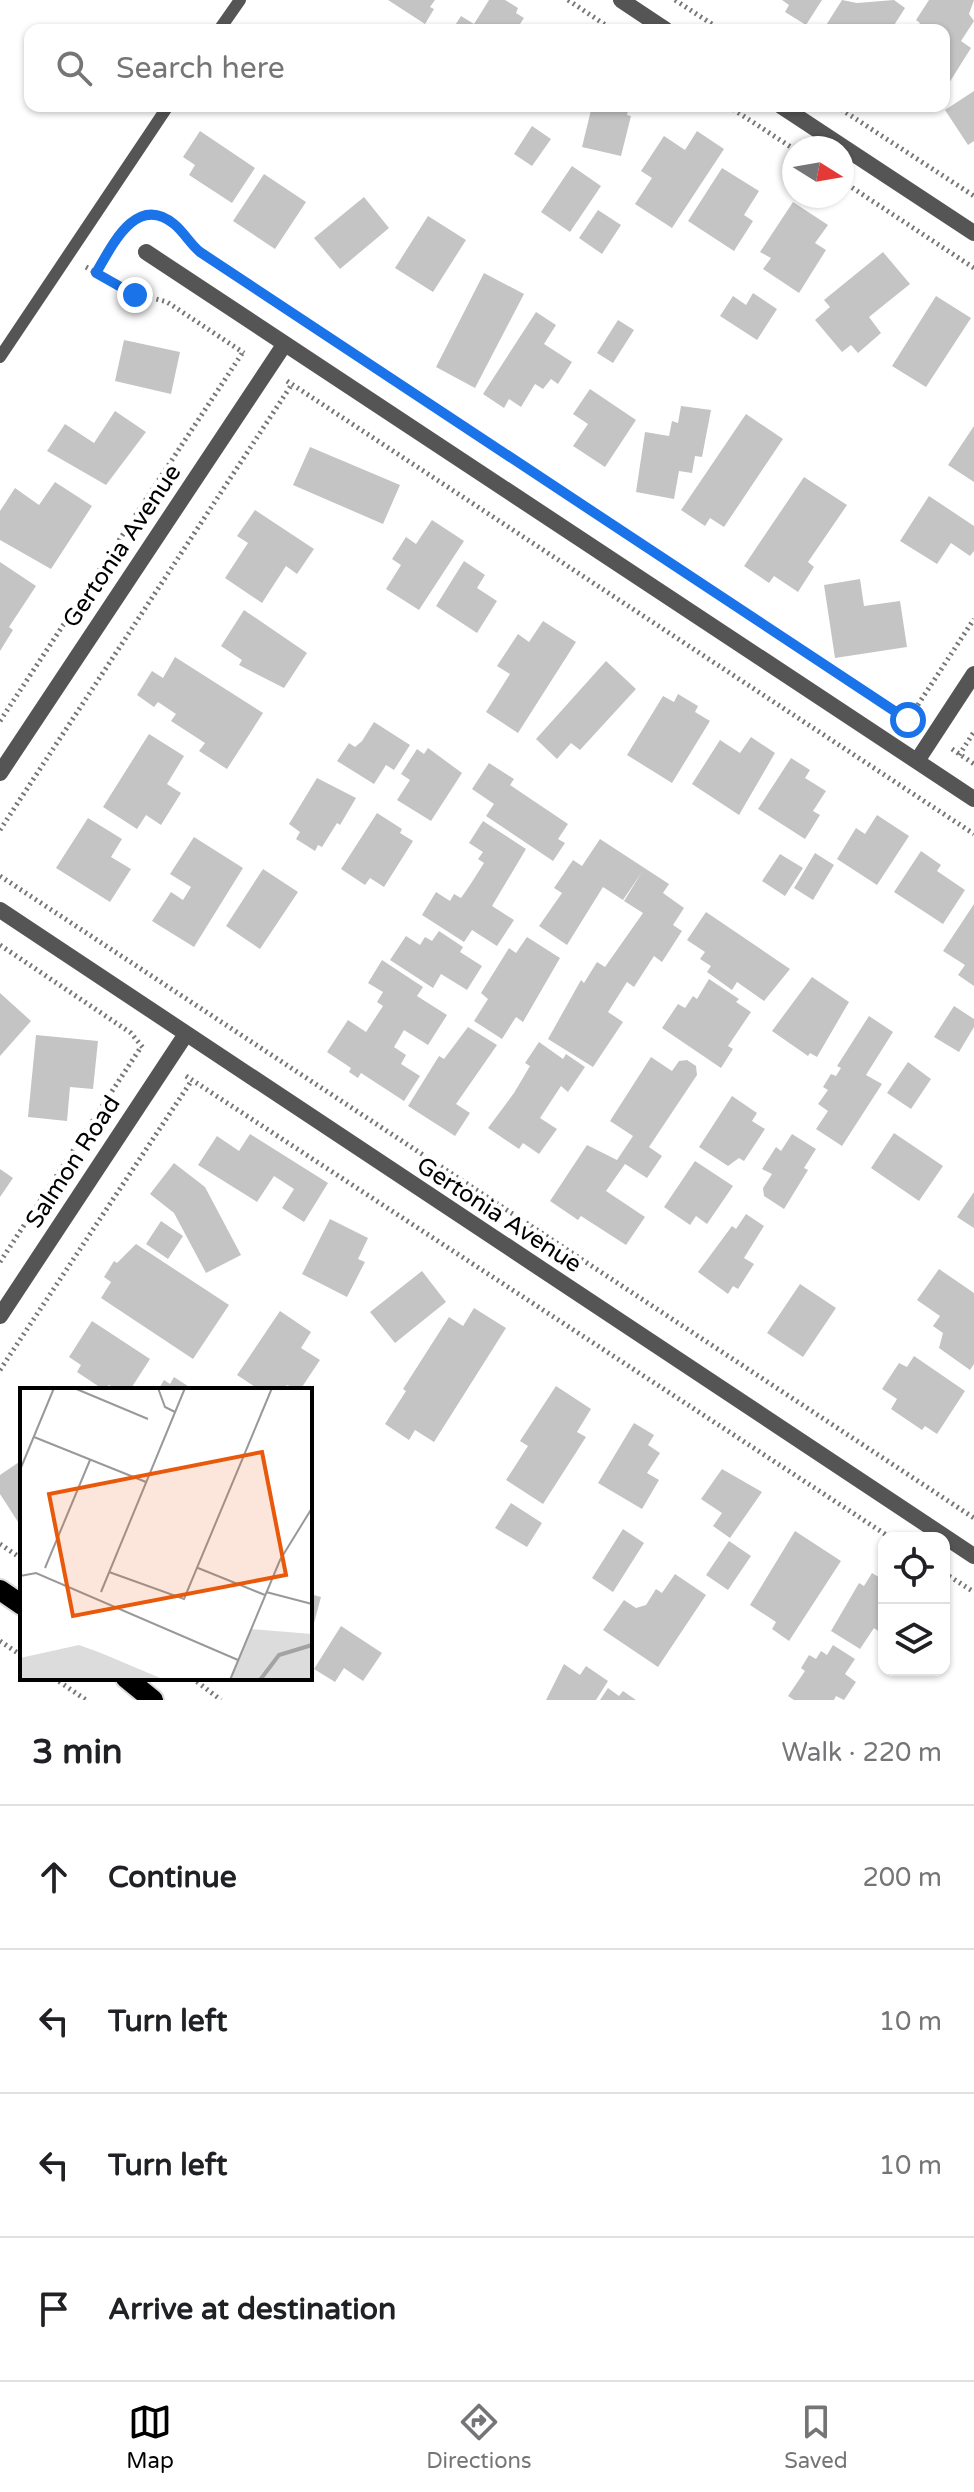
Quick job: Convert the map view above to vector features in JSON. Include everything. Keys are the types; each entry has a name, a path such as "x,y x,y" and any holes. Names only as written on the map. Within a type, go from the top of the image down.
{"main road":[{"path":"0,1590 20,1604"},
{"path":"128,1680 153,1700"}],"street":[{"path":"621,0 657,24"},
{"path":"790,112 974,233"},
{"path":"146,252 974,799"},
{"name":"Gertonia Avenue","path":"0,773 284,345"},
{"path":"917,761 974,674"},
{"name":"Gertonia Avenue","path":"0,910 974,1556"},
{"name":"Salmon Road","path":"0,1316 186,1034"}],"lane":[{"path":"223,24 240,0"},
{"path":"0,357 164,112"}],"path":[{"path":"568,0 604,24"},
{"path":"675,0 712,24"},
{"path":"737,112 782,141"},
{"path":"845,112 974,196"},
{"path":"854,189 974,268"},
{"path":"96,273 133,219 152,215 172,222 200,252 911,722 974,619"},
{"path":"0,721 246,354 167,302 135,295 67,256"},
{"path":"0,830 292,384 974,834"},
{"path":"959,755 974,732"},
{"path":"951,749 974,764"},
{"path":"0,876 974,1518"},
{"path":"0,945 131,1033 141,1047 0,1262"},
{"path":"0,1370 192,1080 882,1532"},
{"path":"0,1544 20,1558"},
{"path":"950,1577 974,1592"},
{"path":"0,1641 20,1655"},
{"path":"57,1680 86,1700"},
{"path":"195,1680 221,1700"}],"building":[{"path":"388,0 435,0 430,7 434,9 425,24"},
{"path":"489,0 505,0 518,8 516,13 524,18 520,24 474,24"},
{"path":"782,0 822,0 807,24 785,12 789,5"},
{"path":"842,0 857,3 894,0 905,8 895,24 827,24"},
{"path":"929,0 974,0 969,14 974,21 961,41 971,48 950,81 950,24 919,24 916,20"},
{"path":"461,16 474,24 456,24"},
{"path":"974,91 974,141 968,145 946,112 950,112 950,107"},
{"path":"591,112 628,112 627,115 631,116 621,156 582,147"},
{"path":"532,126 551,139 532,166 514,154"},
{"path":"200,131 255,168 232,203 189,175 195,165 183,157"},
{"path":"697,131 724,149 672,228 635,204 652,178 641,171 664,136 685,150"},
{"path":"572,166 601,186 570,232 541,212"},
{"path":"722,168 759,191 744,215 753,221 734,251 688,221"},
{"path":"264,174 306,202 275,249 233,221"},
{"path":"364,197 389,228 340,269 314,238"},
{"path":"789,208 802,208 828,225 815,243 826,250 799,293 763,269 771,258 760,252"},
{"path":"598,210 621,225 602,254 579,238"},
{"path":"428,216 466,240 433,292 395,268"},
{"path":"883,252 910,284 869,317 881,333 858,353 851,345 842,352 815,320 830,307 824,300"},
{"path":"484,273 524,294 475,388 436,367"},
{"path":"753,293 777,309 757,340 720,316 733,296 746,305"},
{"path":"936,296 971,318 926,387 892,366"},
{"path":"536,312 556,325 544,344 572,362 558,384 551,379 543,389 535,384 521,407 509,399 504,408 483,394"},
{"path":"618,320 634,330 613,363 597,353"},
{"path":"124,340 180,352 171,394 115,381"},
{"path":"590,389 636,420 605,467 573,446 588,424 573,414"},
{"path":"681,406 711,410 702,457 695,456 692,473 679,471 674,499 636,492 645,432 669,436 672,421 678,423"},
{"path":"115,411 146,432 106,485 47,451 65,424 94,443"},
{"path":"746,414 783,439 724,527 710,518 705,526 681,510"},
{"path":"974,426 974,482 948,465"},
{"path":"310,447 400,485 383,524 293,485"},
{"path":"804,477 847,505 808,562 814,567 798,592 774,576 769,583 744,566"},
{"path":"55,482 92,506 51,569 0,540 0,511 15,488 39,505"},
{"path":"929,496 974,526 974,551 970,556 951,543 937,564 900,541"},
{"path":"255,510 314,549 297,574 286,566 262,603 225,578 248,543 237,536"},
{"path":"432,520 464,541 419,610 386,589 401,565 392,559 406,537 416,544"},
{"path":"464,561 485,575 477,588 497,601 477,633 436,606"},
{"path":"0,562 36,586 9,627 13,630 0,651"},
{"path":"860,579 864,606 900,601 907,647 835,658 824,585"},
{"path":"244,610 307,653 284,688 239,665 242,660 221,646"},
{"path":"543,621 576,642 518,733 486,712 510,674 497,666 518,634 529,642"},
{"path":"175,657 263,713 227,769 199,751 205,743 171,721 176,714 158,702 154,707 137,695 152,671 163,678"},
{"path":"606,661 636,689 580,750 571,743 557,759 536,739"},
{"path":"678,694 698,706 695,712 710,721 672,783 627,755 663,696 674,702"},
{"path":"374,722 410,745 394,770 386,765 374,784 337,761 349,743 355,747 362,741"},
{"path":"149,734 184,756 167,784 181,793 161,825 146,815 137,829 103,807"},
{"path":"751,737 775,753 739,815 692,784 720,740 740,753"},
{"path":"428,748 462,773 431,821 397,800 410,780 401,774 417,749 424,754"},
{"path":"791,758 810,770 805,778 826,791 813,811 820,815 805,839 758,809"},
{"path":"489,763 514,779 510,785 568,824 558,839 565,843 553,861 486,816 494,804 472,789"},
{"path":"317,778 356,798 340,825 337,823 322,847 318,845 315,851 296,839 300,832 289,824"},
{"path":"377,813 402,829 400,833 413,841 384,887 370,878 365,885 341,869"},
{"path":"877,815 909,836 877,885 837,859 856,828 865,834"},
{"path":"88,818 122,839 111,857 131,869 110,902 56,868"},
{"path":"483,821 526,849 492,906 514,920 497,946 472,930 464,942 422,915 436,892 450,901 454,894 461,898 470,885 484,863 478,859 483,852 469,843"},
{"path":"194,837 243,868 194,947 152,921 171,892 183,900 191,887 170,874"},
{"path":"600,839 669,884 663,893 684,908 673,925 682,931 662,962 654,956 634,987 627,982 608,1012 623,1022 593,1067 548,1039 581,980 584,983 597,962 605,967 643,913 624,901 642,872 623,900 603,887 567,945 539,926 562,893 554,888 573,860 582,866"},
{"path":"921,851 941,865 937,871 965,890 943,924 894,892"},
{"path":"815,853 834,865 813,900 794,888"},
{"path":"780,854 803,868 785,896 762,881"},
{"path":"263,869 298,892 260,949 226,926"},
{"path":"974,904 974,986 958,975 965,965 943,951"},
{"path":"706,912 790,969 764,1001 737,982 732,990 707,972 711,966 700,959 705,952 687,940"},
{"path":"439,931 463,947 460,952 482,966 467,990 441,974 433,988 390,960 406,936 420,945 425,937 432,941"},
{"path":"527,937 560,958 523,1022 516,1017 502,1039 474,1021 488,999 481,993 509,948 516,953"},
{"path":"382,960 423,987 417,996 447,1015 428,1045 404,1030 394,1047 406,1055 401,1064 420,1076 404,1101 361,1073 358,1078 349,1072 351,1068 327,1052 348,1020 366,1032 383,1006 377,1002 383,992 368,983"},
{"path":"812,977 849,1002 817,1057 810,1053 808,1056 772,1031"},
{"path":"709,979 739,999 736,1002 751,1012 728,1046 733,1049 721,1068 662,1028 678,1004 685,1008 693,996 697,999"},
{"path":"0,993 31,1021 0,1056"},
{"path":"954,1006 974,1019 974,1027 959,1052 934,1037"},
{"path":"869,1016 893,1032 866,1075 882,1084 842,1146 816,1129 828,1111 818,1104 828,1090 823,1087 831,1074 836,1076 841,1068 837,1066"},
{"path":"468,1027 497,1045 456,1104 470,1113 455,1136 408,1106 439,1056 444,1059"},
{"path":"36,1035 98,1041 93,1089 70,1087 67,1121 28,1117"},
{"path":"539,1042 563,1059 566,1054 585,1067 568,1092 561,1086 540,1118 557,1129 539,1154 523,1143 519,1149 488,1128 514,1093 530,1066 525,1063"},
{"path":"651,1057 672,1071 679,1061 687,1060 696,1066 697,1075 649,1147 662,1156 647,1178 625,1164 606,1191 645,1217 626,1245 581,1216 578,1220 550,1201 587,1145 617,1160 633,1136 610,1121"},
{"path":"908,1062 931,1079 911,1109 887,1093"},
{"path":"732,1096 757,1113 752,1121 765,1129 744,1161 739,1158 728,1166 699,1147"},
{"path":"894,1133 943,1166 919,1201 871,1168"},
{"path":"250,1134 328,1183 304,1222 282,1208 294,1189 274,1176 257,1202 198,1165 217,1136 239,1151"},
{"path":"792,1134 816,1149 804,1168 808,1170 784,1209 764,1196 763,1188 772,1174 762,1169 776,1147 781,1151"},
{"path":"695,1161 733,1186 707,1224 696,1216 690,1225 664,1207"},
{"path":"174,1163 205,1187 241,1255 206,1273 174,1213 150,1194"},
{"path":"0,1169 13,1178 0,1197"},
{"path":"974,1192 974,1228 957,1217"},
{"path":"746,1214 764,1226 744,1258 754,1264 738,1289 733,1286 728,1294 698,1272 732,1226 736,1229"},
{"path":"330,1219 368,1238 358,1259 365,1262 347,1297 302,1274"},
{"path":"161,1221 183,1236 168,1259 146,1244"},
{"path":"136,1244 229,1305 193,1359 101,1298 111,1282 104,1277 114,1261 117,1263"},
{"path":"939,1269 974,1293 974,1364 970,1370 939,1348 943,1333 933,1326 940,1316 917,1300"},
{"path":"422,1271 446,1302 395,1343 370,1312"},
{"path":"800,1284 836,1308 803,1357 767,1333"},
{"path":"474,1308 506,1328 434,1442 415,1430 409,1440 385,1424 406,1391 403,1389 449,1317 463,1326"},
{"path":"280,1311 311,1332 301,1348 320,1360 301,1388 287,1385 285,1388 257,1388 237,1375"},
{"path":"92,1321 150,1359 131,1388 109,1385 101,1388 77,1372 81,1365 69,1357"},
{"path":"914,1356 965,1391 937,1434 925,1426 922,1430 891,1409 897,1399 882,1389 899,1363 907,1367"},
{"path":"174,1377 191,1388 159,1388 164,1380 170,1384"},
{"path":"556,1386 591,1409 577,1432 586,1437 543,1504 506,1480 528,1446 520,1441"},
{"path":"634,1423 654,1435 648,1445 660,1453 647,1473 659,1480 642,1509 598,1483"},
{"path":"20,1461 20,1525 0,1494 0,1475"},
{"path":"722,1469 762,1492 730,1538 713,1526 722,1513 701,1499"},
{"path":"511,1503 542,1523 527,1547 495,1528"},
{"path":"623,1529 644,1543 613,1592 592,1578"},
{"path":"795,1531 841,1561 789,1641 772,1629 776,1622 750,1605"},
{"path":"729,1541 751,1556 728,1590 706,1575"},
{"path":"872,1573 878,1577 878,1631 874,1628 860,1649 831,1631 859,1583 864,1586"},
{"path":"675,1574 706,1595 658,1667 603,1630 624,1600 636,1608 646,1605 656,1589 662,1593"},
{"path":"312,1595 321,1597 312,1630"},
{"path":"341,1626 382,1653 363,1681 344,1668 335,1682 314,1669"},
{"path":"833,1645 855,1659 845,1674 856,1682 844,1700 836,1696 834,1700 794,1700 788,1696 805,1671 801,1668 809,1655 816,1659 821,1651 827,1655"},
{"path":"564,1664 580,1675 586,1666 608,1681 596,1700 546,1700"},
{"path":"608,1688 619,1696 623,1691 636,1700 600,1700"}],"route":[{"path":"135,295 96,273 133,219 145,215 165,218 184,233 200,252 908,720"}]}
